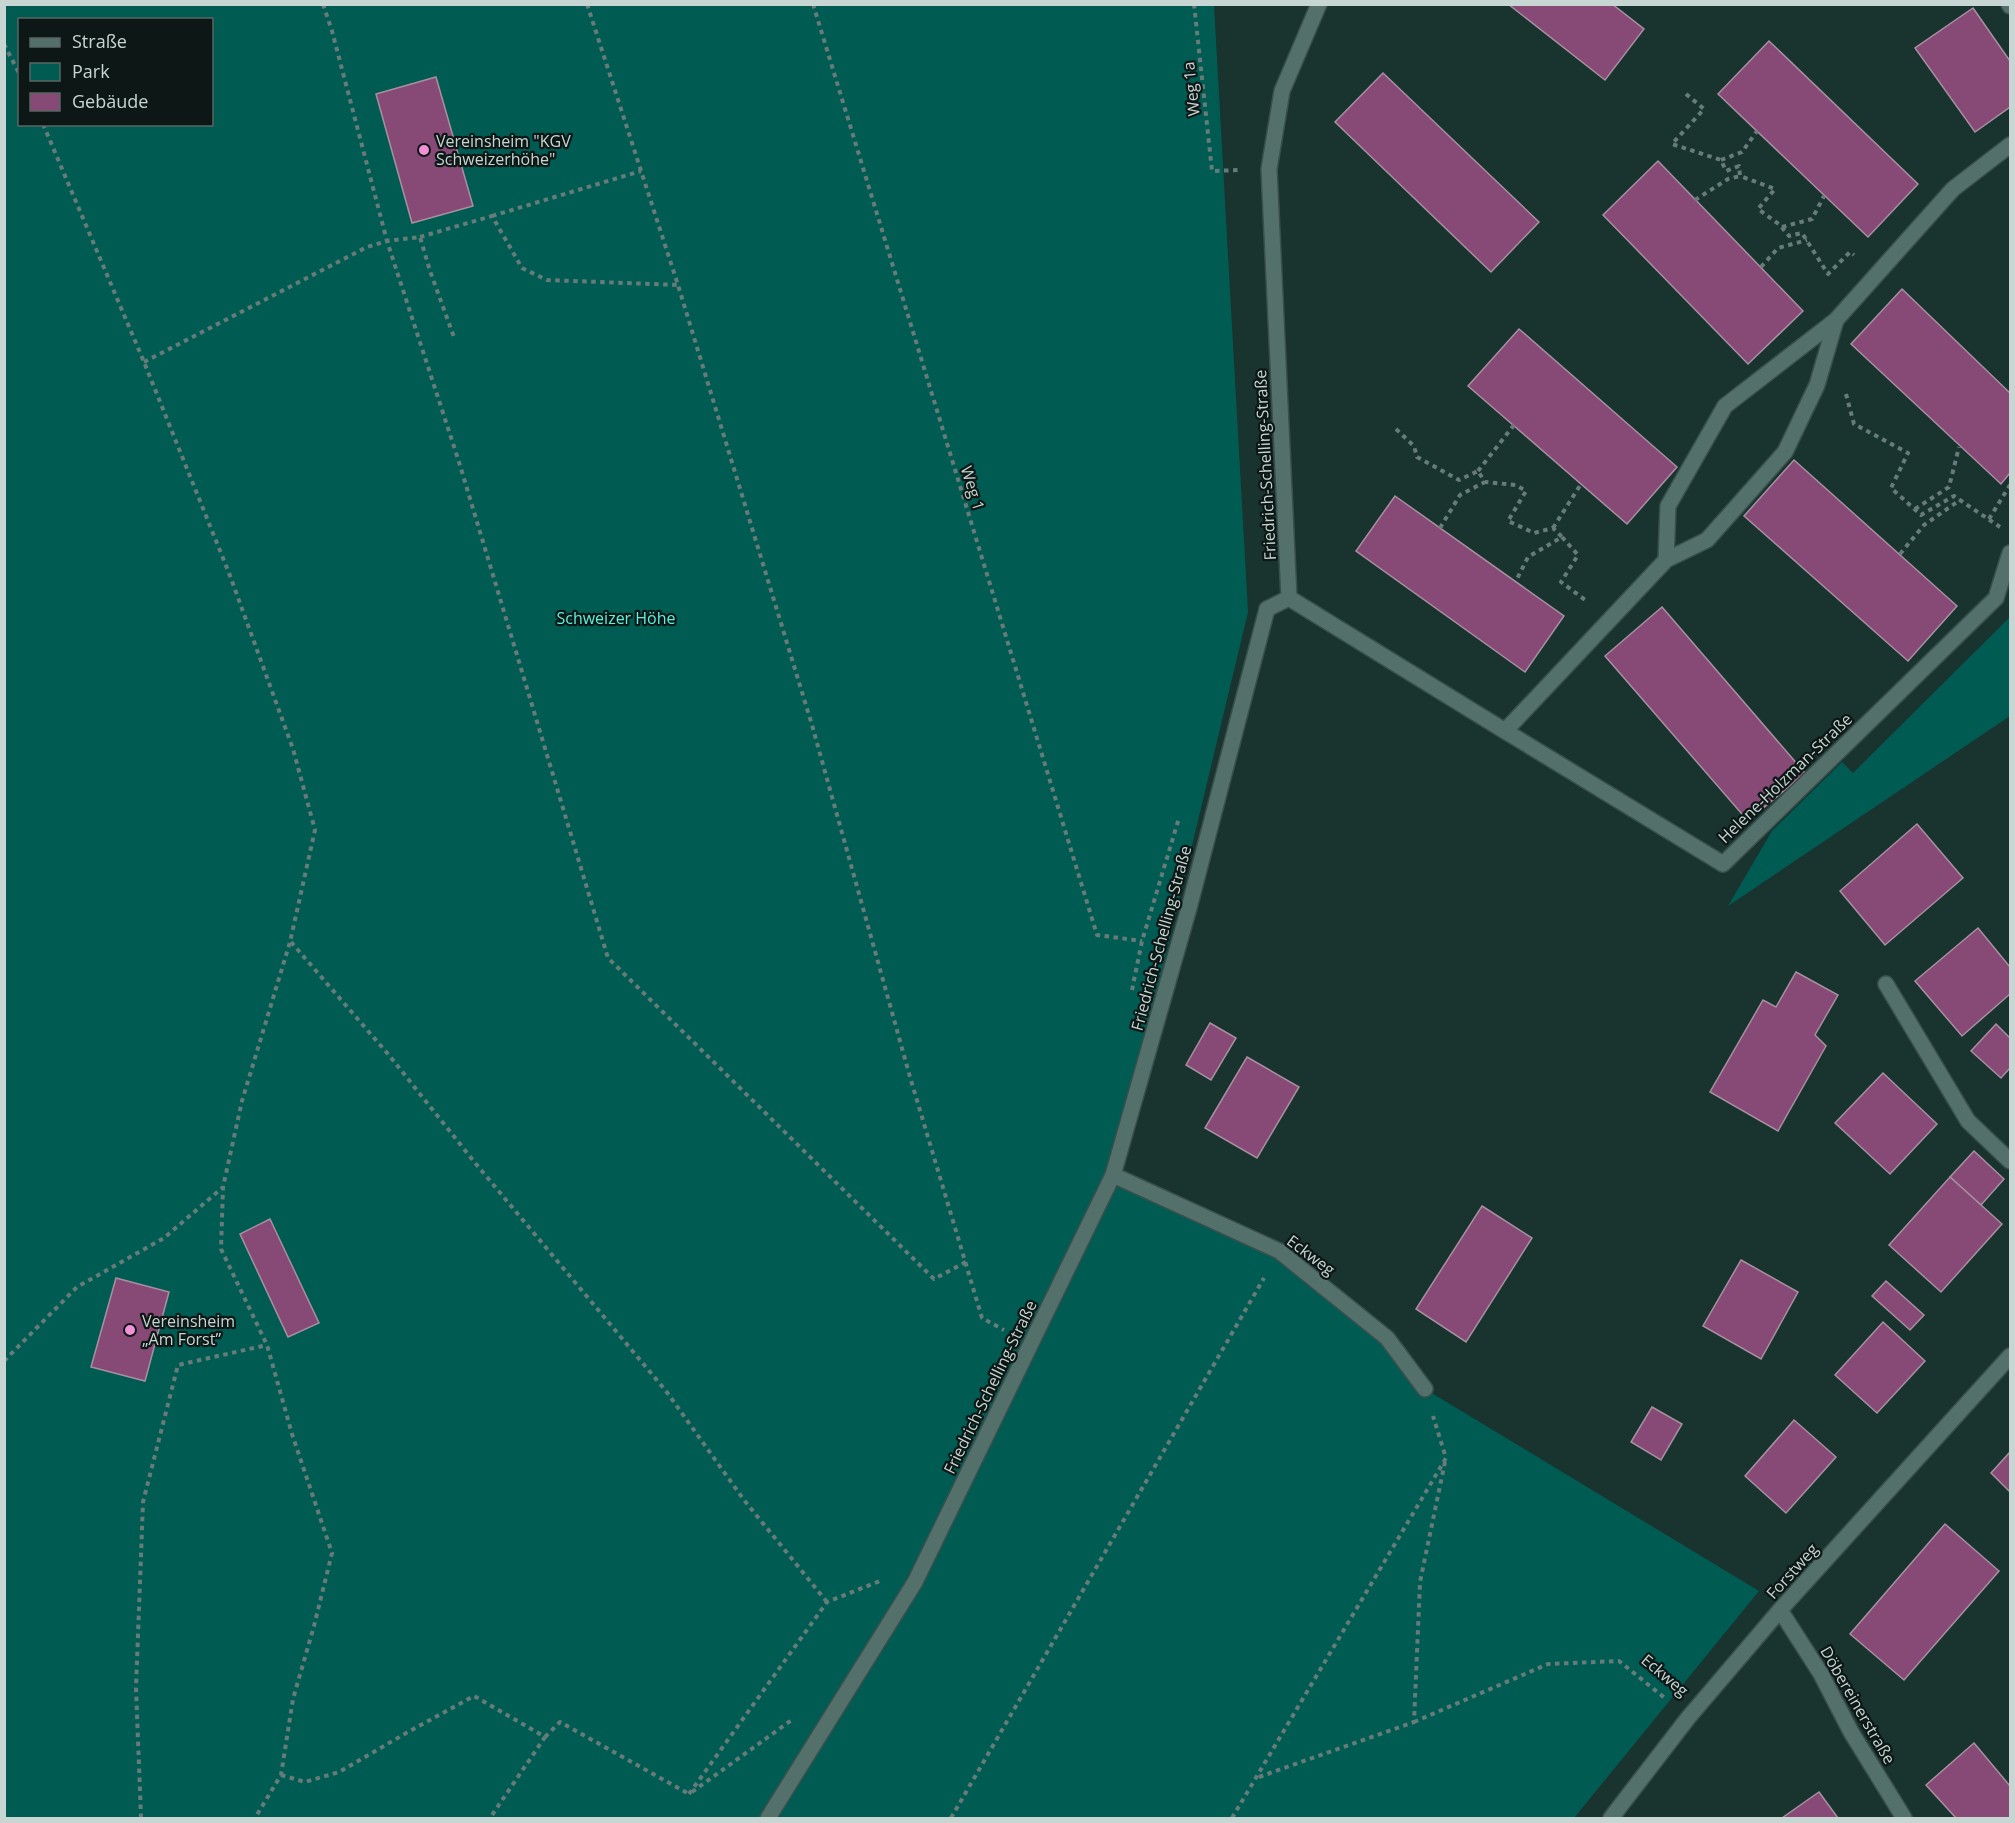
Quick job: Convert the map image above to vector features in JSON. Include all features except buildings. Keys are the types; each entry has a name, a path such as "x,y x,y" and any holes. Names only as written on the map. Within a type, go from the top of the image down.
{"street":[{"name":"Friedrich-Schelling-Straße","path":"768,1818 915,1582 1113,1175 1189,908 1267,609 1289,598 1269,169 1282,91 1319,4"},
{"path":"1666,560 1668,506 1725,406 1836,320 1953,189 2010,145"},
{"path":"1505,731 1666,560 1707,540 1785,452 1817,385 1836,320"},
{"name":"Helene-Holzman-Straße","path":"1289,598 1723,864 1996,598 2010,553"},
{"path":"1886,984 1968,1120 2010,1161"},
{"name":"Eckweg","path":"1113,1175 1279,1251 1387,1338 1425,1389"},
{"name":"Forstweg","path":"1611,1818 1688,1719 1780,1611 2010,1356"},
{"name":"Döbereinerstraße","path":"1780,1611 1821,1674 1851,1732 1904,1818"}],"path":[{"path":"323,4 387,241 459,462 608,958 934,1279 966,1262"},
{"path":"586,4 678,285 812,725 910,1077 982,1318 1011,1333"},
{"name":"Weg 1","path":"813,4 1097,935 1142,941"},
{"name":"Weg 1a","path":"1194,4 1212,171"},
{"path":"4,44 18,71"},
{"path":"1686,94 1704,109 1672,144 1721,160 1742,152 1757,131"},
{"path":"44,126 144,362 229,573 293,749 315,830 290,942 242,1101 223,1187 221,1249 267,1345 292,1434 332,1553 293,1699 281,1774 255,1818"},
{"path":"1721,160 1726,171 1739,166 1740,176"},
{"path":"144,362 367,248 387,241 420,237 640,171"},
{"path":"1695,200 1728,179 1740,176 1775,189 1758,209 1789,236 1802,233 1828,274 1850,252"},
{"path":"1782,228 1812,219 1824,195"},
{"path":"492,216 522,268 547,280 678,285"},
{"path":"420,237 455,340"},
{"path":"1761,267 1778,248 1807,240"},
{"path":"1845,393 1854,424 1908,453 1891,488 1915,509 1922,515 1954,496 2003,529"},
{"path":"1396,429 1414,446 1417,457 1459,480 1478,471 1514,425"},
{"path":"1915,509 1949,487 1959,447"},
{"path":"1478,471 1485,482"},
{"path":"1440,528 1460,495 1485,482 1516,485 1526,491 1508,521 1534,533 1553,528 1581,484"},
{"path":"1989,519 2010,485"},
{"path":"1900,554 1924,525 1960,500"},
{"path":"1553,528 1578,555 1561,582 1582,598"},
{"path":"1516,582 1528,556 1562,537"},
{"path":"290,942 388,1054 476,1164 666,1391 744,1500 827,1602 688,1794"},
{"path":"4,1361 77,1287 164,1238 223,1187"},
{"path":"951,1818 1279,1251"},
{"path":"141,1818 136,1688 143,1502 178,1365 267,1345"},
{"path":"1414,1722 1420,1582 1446,1458 1425,1389"},
{"path":"1232,1818 1446,1458"},
{"name":"Eckweg","path":"1258,1777 1414,1722 1548,1664 1619,1661 1688,1719"},
{"path":"281,1774 306,1782 339,1772 474,1696 545,1737"},
{"path":"688,1794 800,1714"},
{"path":"490,1818 545,1737 560,1722 688,1794"}],"green space":[{"name":"Schweizer Höhe","path":"5,5 1214,5 1248,612 1113,1175 1279,1251 1387,1338 1425,1389 1759,1591 1574,1818 5,1818"},
{"path":"2010,617 2010,716 1728,906 1772,831 1842,762 1853,773"}],"place":[{"name":"Vereinsheim \"KGV Schweizerhöhe\"","path":"424,150"},
{"name":"Vereinsheim „Am Forst”","path":"130,1330"}]}
